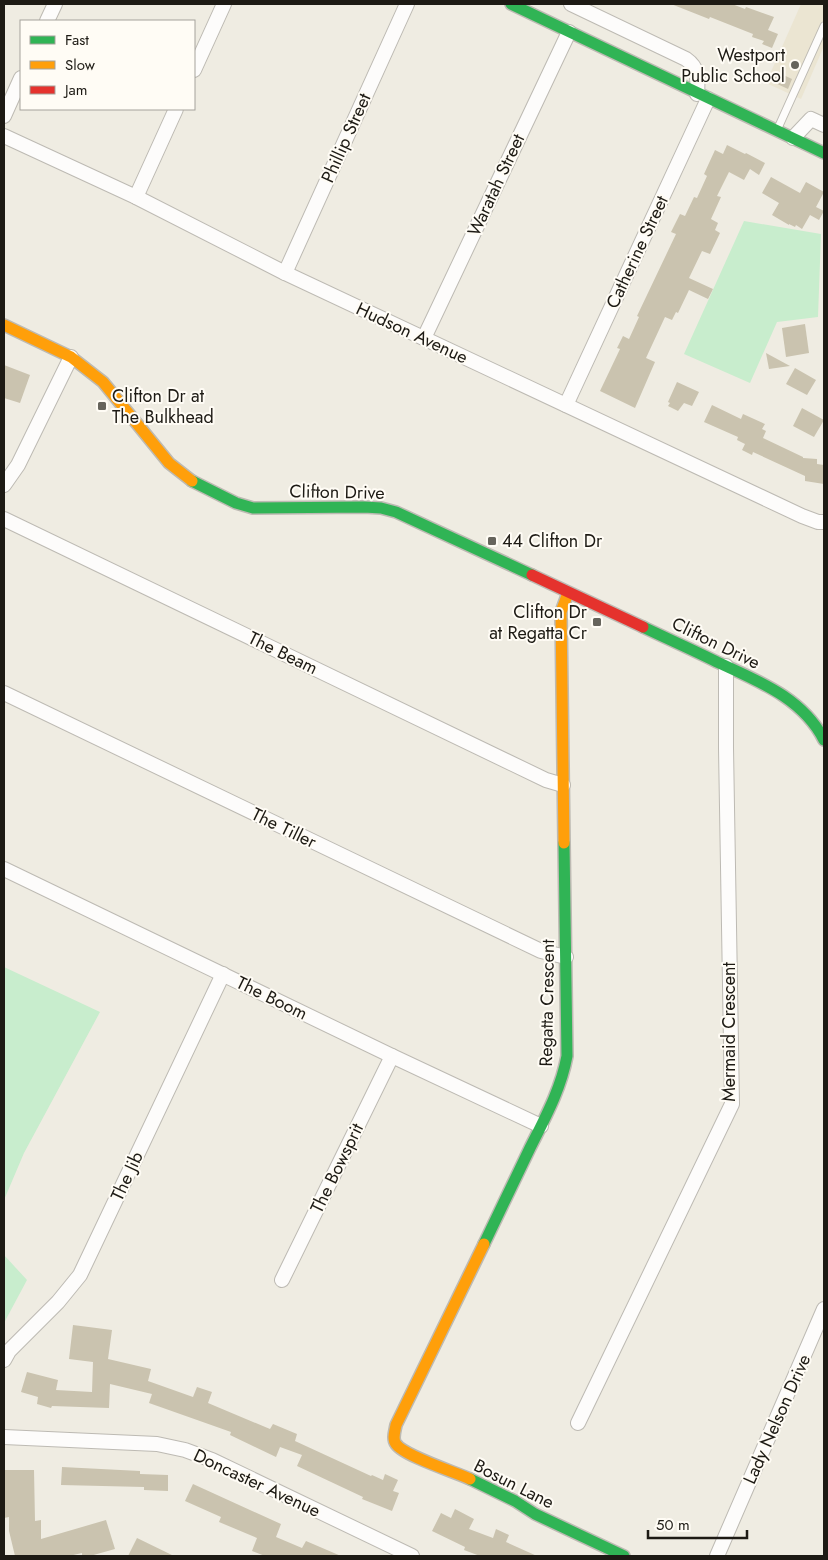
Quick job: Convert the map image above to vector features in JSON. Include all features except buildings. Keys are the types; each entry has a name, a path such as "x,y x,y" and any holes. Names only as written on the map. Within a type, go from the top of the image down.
{"street":[{"path":"47,20 55,4"},
{"path":"195,68 224,4"},
{"name":"Phillip Street","path":"285,273 408,4"},
{"path":"511,4 824,154"},
{"path":"571,4 686,59 694,65 703,96"},
{"name":"Waratah Street","path":"424,338 569,32"},
{"path":"4,116 20,80"},
{"name":"Catherine Street","path":"566,405 703,96"},
{"path":"136,197 176,110"},
{"path":"793,138 811,118 824,125"},
{"name":"Hudson Avenue","path":"4,136 136,197 285,273 802,516 818,522 824,522"},
{"name":"Clifton Drive","path":"4,325 71,357 103,382 169,463 191,481 228,499 253,508 364,507 381,508 396,512 726,666 789,700 810,718 824,740"},
{"path":"4,485 18,464 71,357"},
{"name":"The Beam","path":"4,518 546,780 563,785"},
{"name":"Regatta Crescent","path":"394,1436 396,1425 541,1126 558,1089 566,1064 561,612 568,593"},
{"name":"Mermaid Crescent","path":"578,1423 732,1104 726,666"},
{"name":"The Tiller","path":"4,694 541,951 566,957"},
{"name":"The Boom","path":"4,868 541,1126"},
{"name":"The Jib","path":"4,1360 9,1351 58,1302 80,1275 223,974"},
{"name":"The Bowsprit","path":"282,1280 392,1056"},
{"name":"Lady Nelson Drive","path":"717,1556 824,1309"},
{"name":"Bosun Lane","path":"394,1436 396,1444 408,1454 473,1480 515,1501 535,1514 624,1556"},
{"name":"Doncaster Avenue","path":"4,1437 157,1444 185,1450 212,1460 412,1556"}],"lane":[{"path":"777,131 824,26"}],"shaded area":[{"name":"Westport Public School","path":"801,4 824,4 824,46 801,99 766,83"}],"green space":[{"path":"744,221 821,234 818,317 777,322 750,383 684,354"},
{"path":"4,967 100,1012 24,1153 4,1200"},
{"path":"4,1255 27,1280 4,1323"}],"traffic: fast":[{"path":"511,4 824,153"},
{"path":"192,481 236,503 253,508 364,507 381,508 396,512 532,575"},
{"path":"643,627 778,692 804,713 815,725 824,740"},
{"path":"484,1244 552,1103 561,1080 567,1056 564,843"},
{"path":"470,1479 515,1501 535,1514 624,1556"}],"traffic: slow":[{"path":"4,325 71,357 103,382 169,463 192,481"},
{"path":"564,843 561,612 568,593"},
{"path":"470,1479 409,1454 396,1444 394,1435 396,1425 484,1244"}],"traffic: jam":[{"path":"532,575 643,627"}],"place":[{"name":"Westport Public School","path":"795,65"},
{"name":"Clifton Dr at The Bulkhead","path":"102,406"},
{"name":"44 Clifton Dr","path":"492,541"},
{"name":"Clifton Dr at Regatta Cr","path":"597,622"}]}
